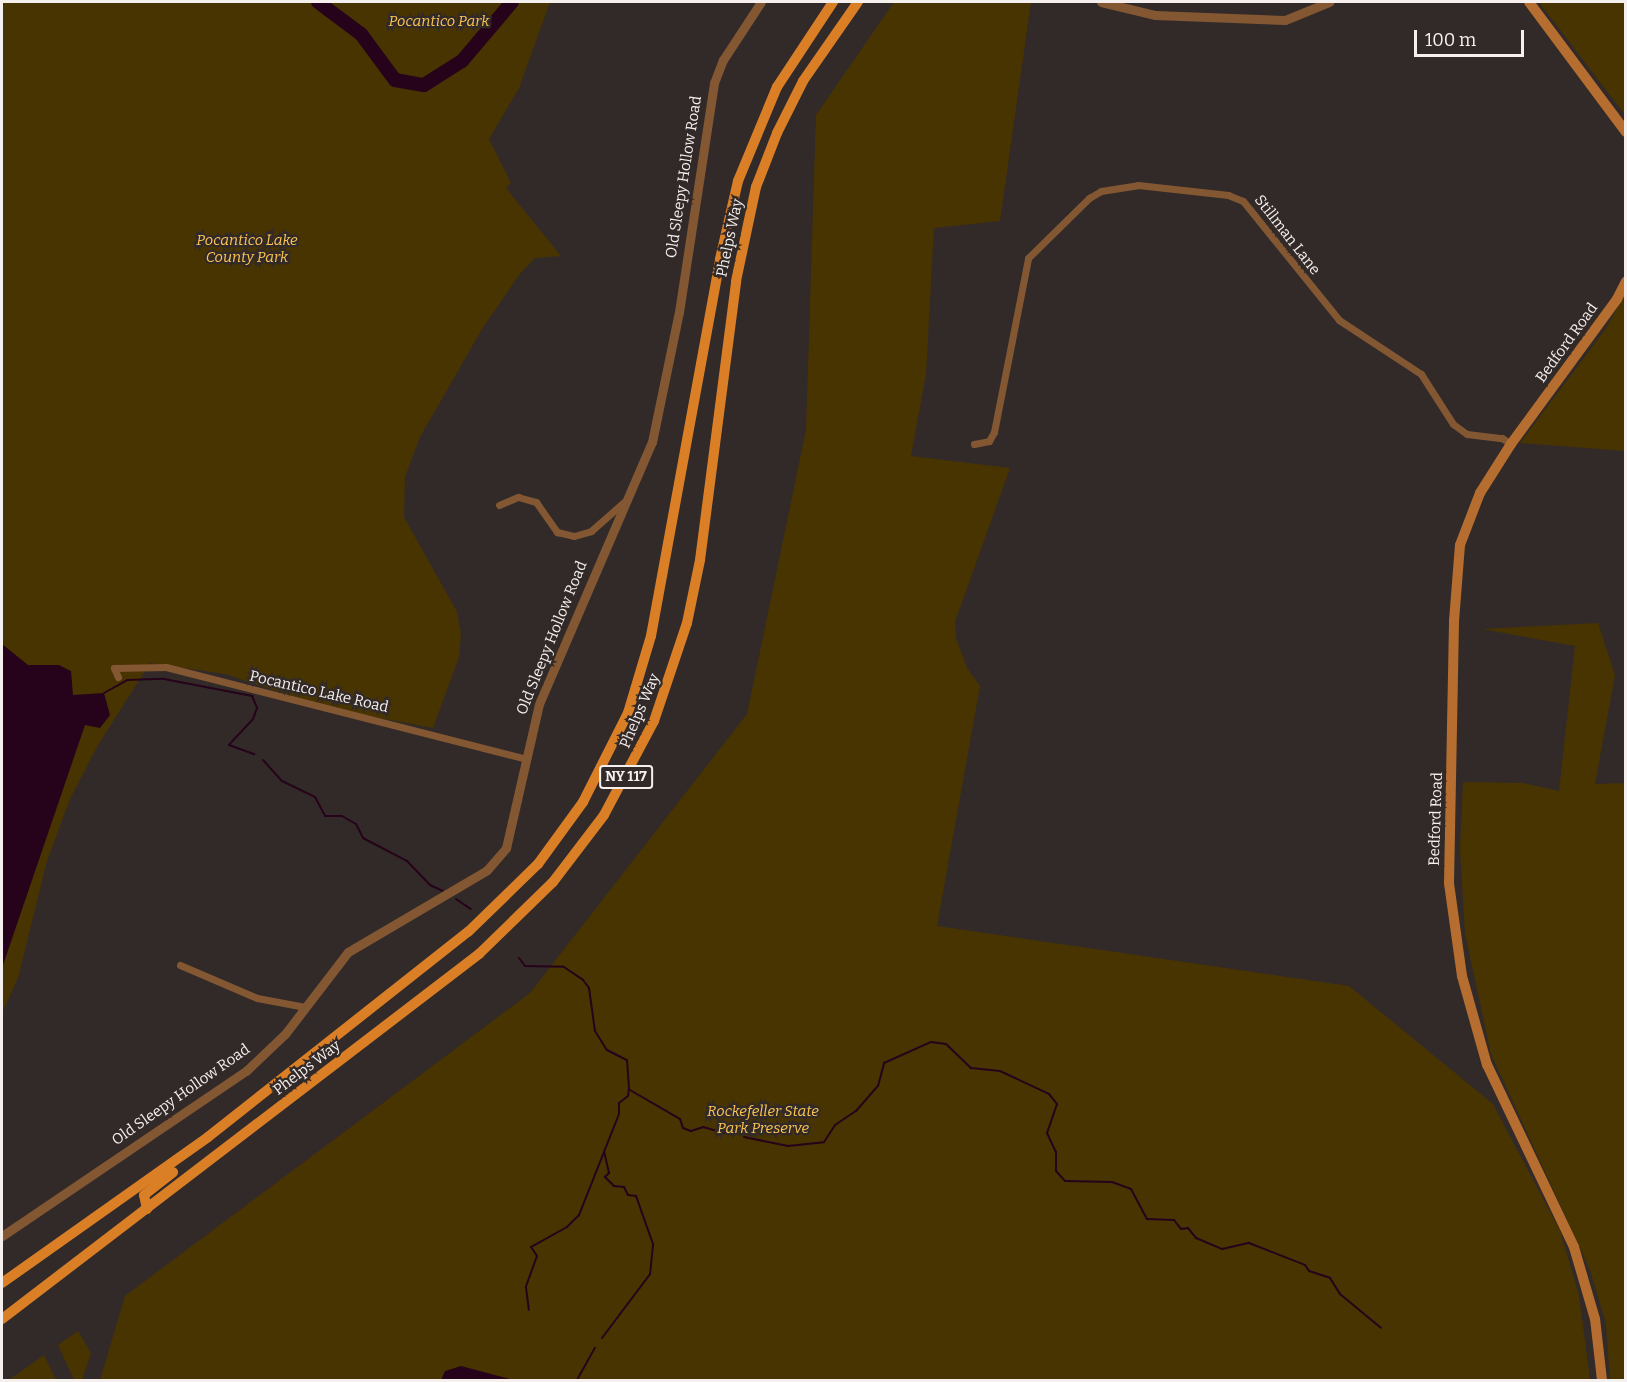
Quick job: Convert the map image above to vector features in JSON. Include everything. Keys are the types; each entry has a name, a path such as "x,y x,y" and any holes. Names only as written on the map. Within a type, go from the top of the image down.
{"main road":[{"name":"Phelps Way","path":"2,1283 208,1137 487,916 548,852 593,785 628,713 651,636 722,249 738,181 777,87 833,2"},
{"name":"Phelps Way","path":"5,1313 147,1209 487,948 566,866 625,779 662,702 692,603 736,281 756,187 798,89 858,2"},
{"path":"1529,2 1626,132"},
{"name":"Bedford Road","path":"1602,1380 1595,1318 1574,1247 1566,1226 1497,1087 1471,1018 1449,883 1454,621 1460,545 1480,493 1511,444 1608,311 1626,281"},
{"path":"147,1209 143,1200 147,1191 204,1148 208,1137"}],"street":[{"name":"Old Sleepy Hollow Road","path":"2,1236 246,1071 285,1034 335,967 364,940 445,897 499,859 510,835 539,704 624,502 652,442 662,402 714,83 723,60 761,2"},
{"path":"1101,2 1155,15 1283,20 1329,2"},
{"name":"Stillman Lane","path":"974,444 989,441 994,432 1028,258 1089,198 1101,191 1138,185 1228,195 1243,201 1339,320 1421,374 1453,424 1467,434 1502,438 1511,444"},
{"path":"499,505 518,497 536,502 557,532 574,536 591,531 624,502"},
{"name":"Pocantico Lake Road","path":"118,677 114,668 166,668 526,759"},
{"path":"180,965 257,998 305,1007"}],"green space":[{"name":"Pocantico Lake County Park","path":"2,2 550,2 519,88 489,139 511,183 506,188 561,256 535,258 519,275 482,329 420,437 405,477 404,517 457,612 461,634 459,657 433,728 332,709 225,674 150,663 98,745 70,799 47,861 18,978 2,1013"},
{"name":"Rockefeller State Park Preserve","path":"894,2 1031,2 1000,221 934,228 926,374 911,456 1010,468 955,622 956,638 967,668 980,686 937,926 1349,986 1493,1104 1560,1231 1579,1295 1590,1380 100,1380 125,1296 530,993 747,714 806,430 816,115"},
{"path":"1539,2 1625,2 1625,115 1541,5"},
{"path":"1625,294 1625,451 1520,443 1605,330"},
{"path":"1598,623 1615,675 1595,784 1626,783 1625,1380 1610,1380 1606,1324 1590,1270 1491,1054 1465,933 1460,849 1463,782 1523,783 1559,791 1575,646 1482,629"},
{"path":"78,1331 91,1353 82,1380 74,1380 58,1345"},
{"path":"44,1355 56,1380 9,1380"}],"shaded area":[{"path":"2,644 28,665 59,665 71,671 73,695 104,693 110,715 100,728 85,725 2,968"},
{"path":"461,1366 516,1380 441,1380 445,1371"}],"waterway":[{"path":"318,2 361,34 395,80 424,85 462,61 512,2"},
{"path":"104,693 127,680 164,679 252,696 257,708 253,719 229,745 254,754"},
{"path":"263,760 282,781 315,797 325,816 342,816 356,824 363,838 407,861 430,885 443,891"},
{"path":"456,899 471,909"},
{"path":"519,958 525,966 564,967 583,980 589,988 595,1031 607,1050 627,1060 629,1088 628,1096 619,1103 619,1114 579,1215 567,1227 531,1247 537,1256 526,1287 529,1310"},
{"path":"744,1137 788,1146 824,1142 835,1125 856,1111 878,1086 884,1063 931,1042 946,1044 971,1068 1000,1071 1049,1094 1057,1104 1047,1133 1056,1152 1056,1171 1065,1181 1112,1182 1131,1189 1147,1219 1174,1220 1181,1229 1188,1228 1196,1238 1222,1249 1249,1243 1305,1265 1309,1271 1330,1278 1340,1294 1381,1328"},
{"path":"630,1090 680,1119 683,1128 691,1131 703,1127 724,1133"},
{"path":"602,1338 650,1274 653,1244 636,1196 628,1195 624,1187 614,1186 605,1177 609,1173 604,1152"},
{"path":"577,1380 595,1348"}],"park label":[{"name":"Pocantico Park","path":"439,22"}]}
